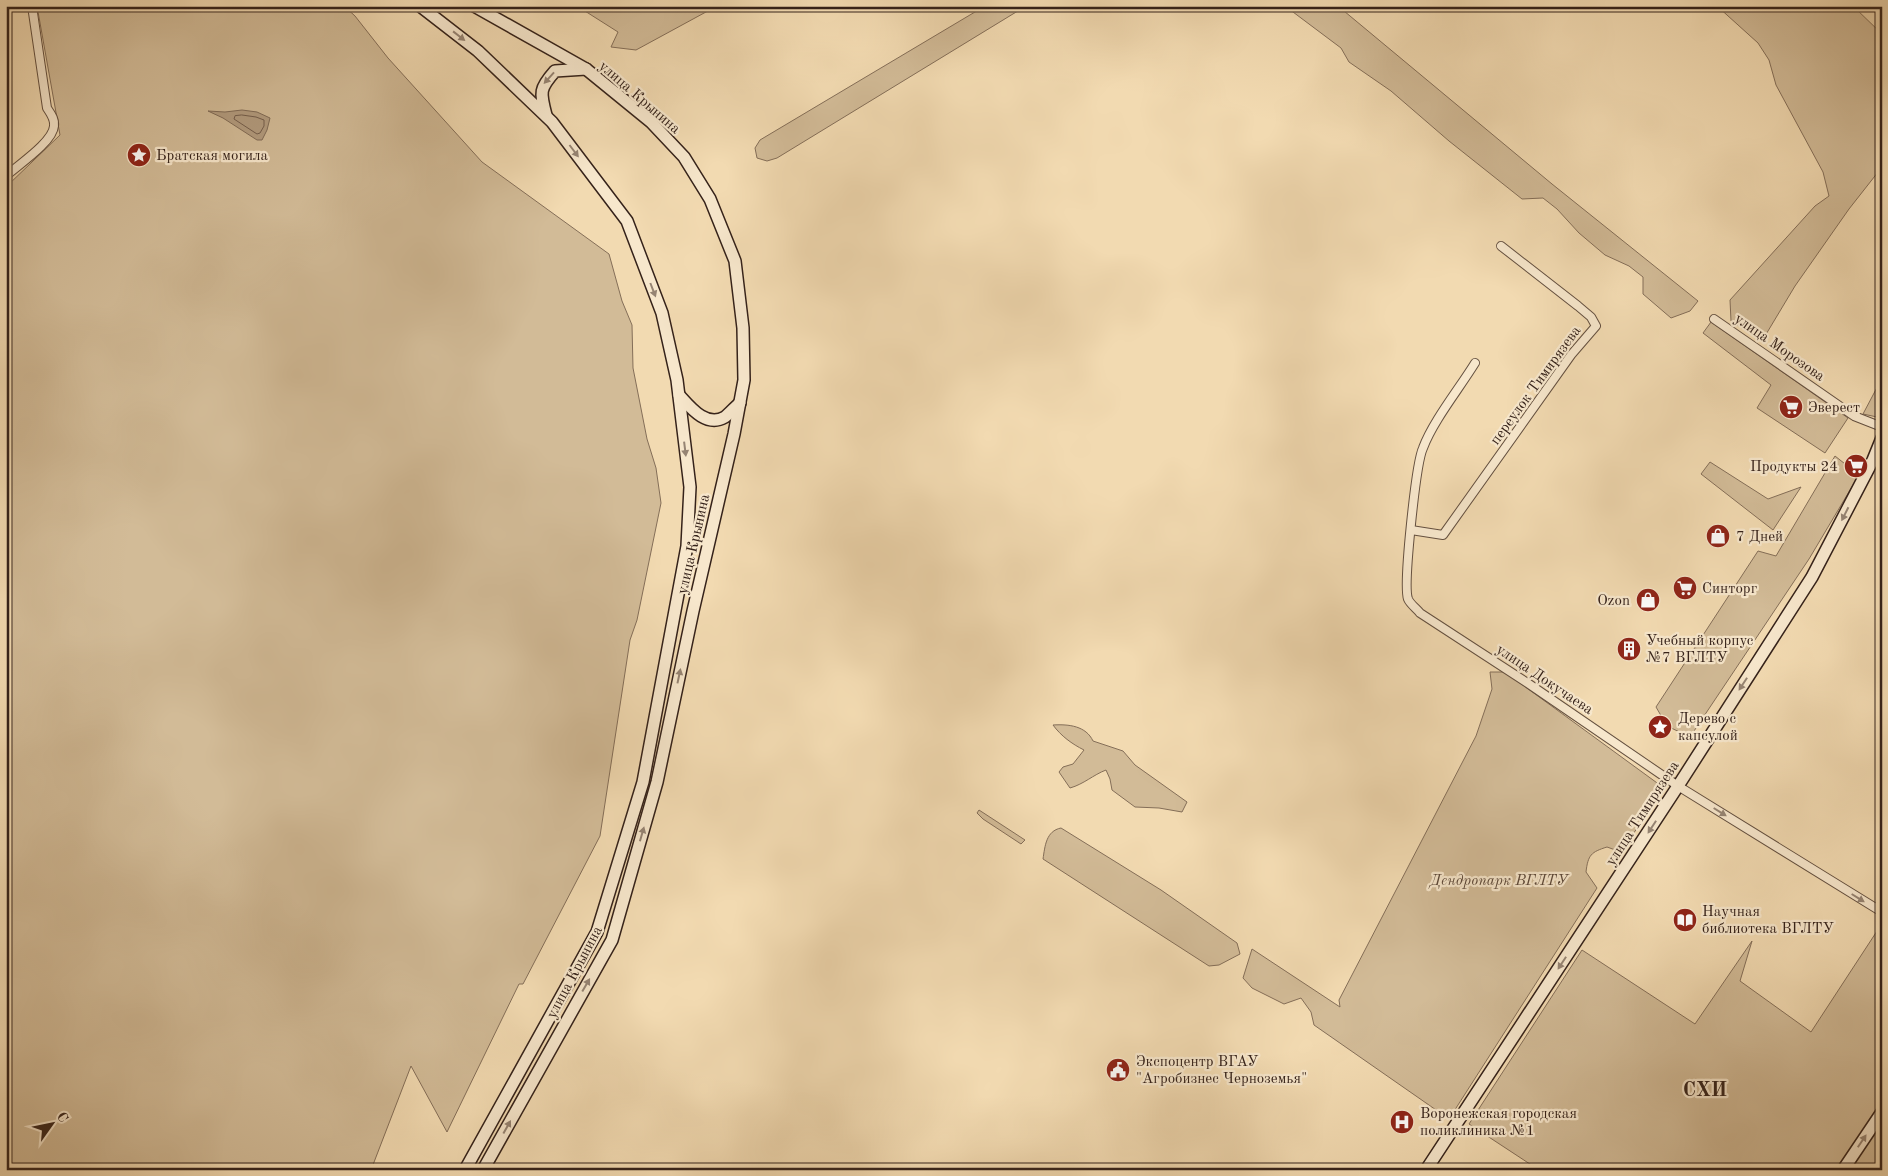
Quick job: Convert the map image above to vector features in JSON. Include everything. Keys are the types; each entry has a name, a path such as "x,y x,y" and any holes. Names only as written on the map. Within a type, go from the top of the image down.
{"main road":[{"name":"улица Крынина","path":"420,6 478,51 546,116 627,221 662,313 679,395 690,487 687,546 643,782 597,932 464,1170"},
{"name":"улица Крынина","path":"474,6 586,69 651,122 684,156 710,199 735,261 743,336 744,380 657,782 612,940 483,1170"},
{"path":"546,116 541,97 543,84 555,71 586,69"},
{"path":"679,395 697,413 710,420 724,417 740,403"},
{"name":"улица Тимирязева","path":"1426,1170 1678,786 1812,577 1873,460 1882,438"},
{"path":"1843,1170 1882,1112"}],"street":[{"path":"6,176 50,138 54,128 54,118 48,108 32,6"},
{"name":"переулок Тимирязева","path":"1411,530 1443,535 1572,355 1596,326 1591,317 1578,306 1501,246"},
{"name":"улица Морозова","path":"1714,319 1854,416 1882,427"},
{"name":"улица Докучаева","path":"1475,363 1430,433 1422,449 1406,581 1408,599 1420,613 1529,684 1678,786 1882,912"}],"green space":[{"path":"37,6 344,6 355,16 388,58 482,162 609,254 622,301 632,325 633,368 647,439 656,468 661,503 637,620 630,640 600,836 523,984 519,984 447,1132 411,1066 371,1170 6,1170 6,187 60,135"},
{"path":"577,6 717,6 636,50 611,47 618,32"},
{"path":"985,6 1026,6 777,158 767,161 757,158 755,148 760,140"},
{"path":"1285,6 1338,6 1552,184 1698,301 1690,311 1671,318 1643,294 1643,277 1629,266 1605,255 1543,198 1522,199 1449,141 1391,91 1349,62 1341,48"},
{"path":"1717,6 1853,6 1882,34 1882,167 1849,209 1795,286 1762,341 1731,321 1730,300 1815,206 1829,196 1823,172 1776,85 1769,60 1758,43"},
{"path":"1711,322 1848,418 1825,453 1757,408 1771,385 1703,333"},
{"path":"1882,378 1882,409 1877,417 1863,414"},
{"path":"1835,456 1859,475 1809,559 1690,737 1667,726 1656,707 1758,551 1776,556"},
{"path":"1710,462 1768,499 1801,487 1773,530 1701,474"},
{"name":"Дендропарк ВГЛТУ","path":"1490,672 1505,672 1664,788 1621,852 1607,847 1597,851 1589,858 1586,872 1597,888 1449,1119 1314,1025 1311,1012 1301,998 1284,1004 1252,988 1243,978 1252,949 1340,1007 1339,1000 1476,736 1492,689"},
{"path":"1053,725 1076,727 1086,732 1093,741 1123,751 1135,765 1187,802 1182,812 1159,808 1135,807 1112,790 1106,770 1070,788 1059,772 1063,767 1073,764 1084,750 1067,739"},
{"path":"979,810 1025,840 1021,844 983,819 977,813"},
{"path":"1061,828 1161,890 1237,943 1240,954 1219,965 1209,966 1043,859 1049,836 1052,832"},
{"path":"1879,928 1882,930 1882,1170 1539,1170 1469,1124 1582,950 1695,1024 1752,941 1740,981 1811,1032"}],"water":[{"path":"242,110 257,112 270,118 262,140 257,140 223,118 208,111"}],"place":[{"name":"Братская могила","path":"139,155"},
{"name":"Эверест","path":"1791,407"},
{"name":"Продукты 24","path":"1856,466"},
{"name":"7 Дней","path":"1718,536"},
{"name":"Синторг","path":"1685,588"},
{"name":"Ozon","path":"1648,600"},
{"name":"Учебный корпус №7 ВГЛТУ","path":"1629,649"},
{"name":"Дерево с капсулой","path":"1660,727"},
{"name":"Научная библиотека ВГЛТУ","path":"1685,920"},
{"name":"Экспоцентр ВГАУ \"Агробизнес Черноземья\"","path":"1118,1070"},
{"name":"Воронежская городская поликлиника №1","path":"1402,1122"}],"district":[{"name":"СХИ","path":"1705,1089"}]}
